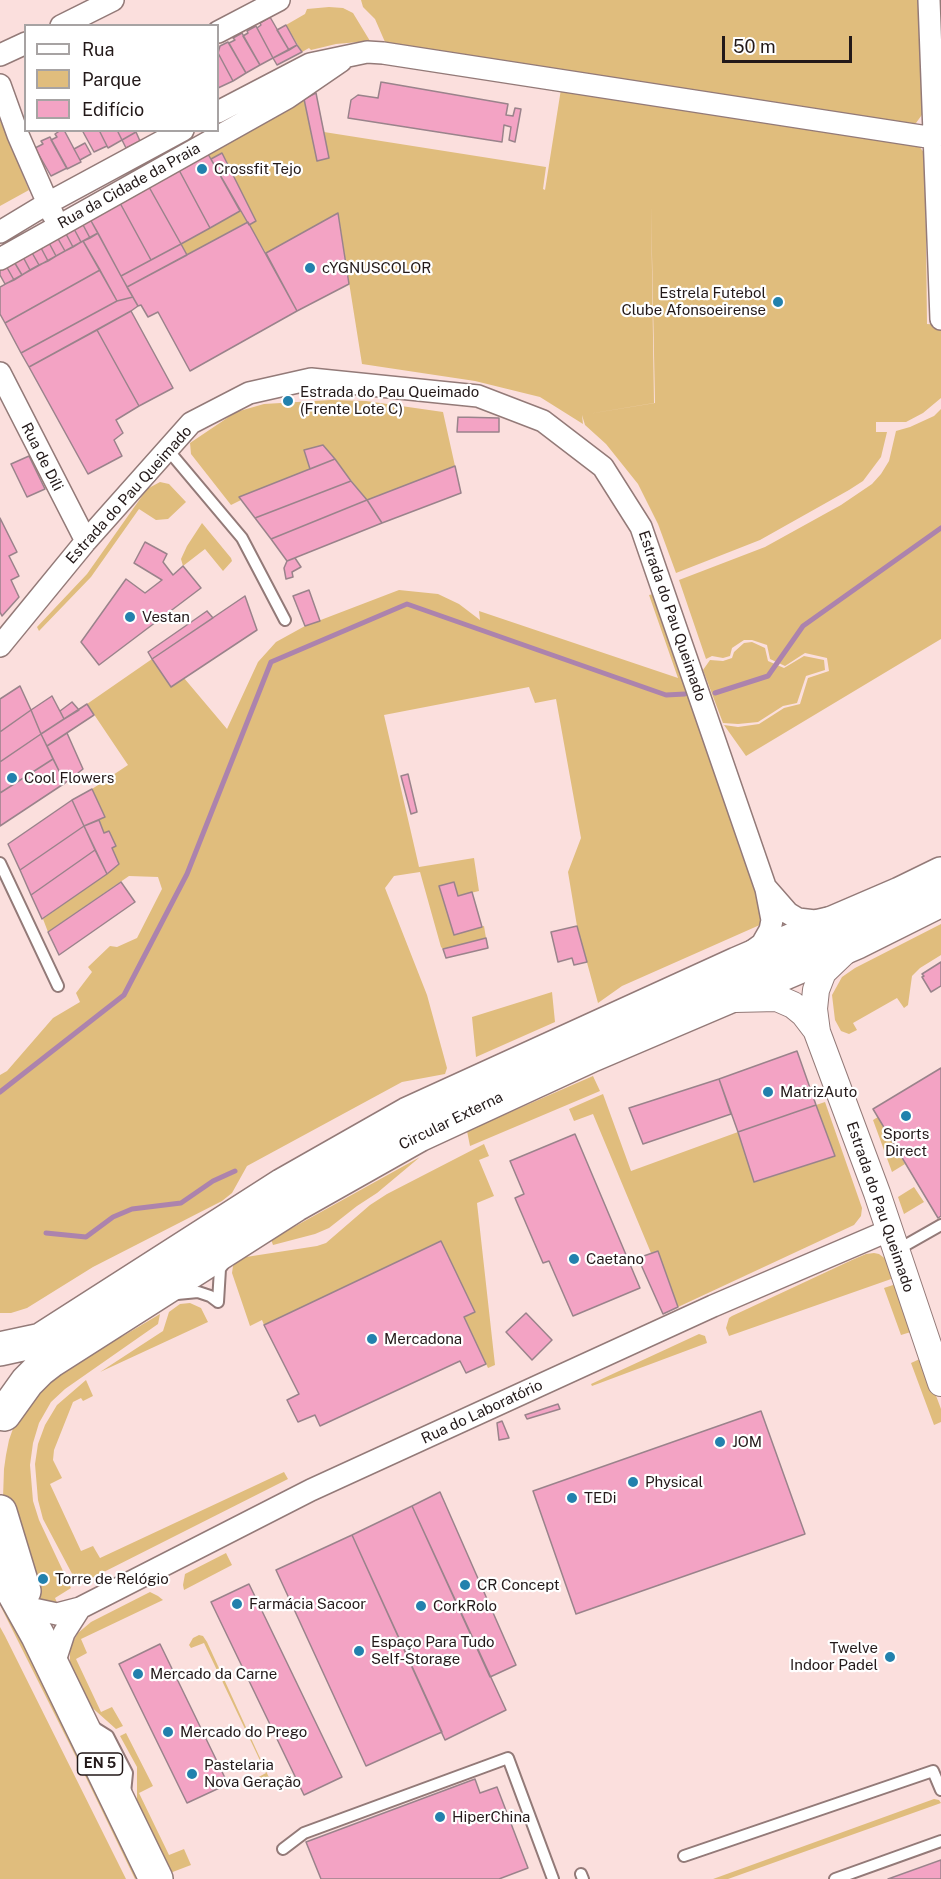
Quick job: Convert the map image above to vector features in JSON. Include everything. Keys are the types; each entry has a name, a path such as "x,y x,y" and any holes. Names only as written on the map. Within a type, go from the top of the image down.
{"main road":[{"name":"Circular Externa","path":"1,1412 39,1370 295,1205 418,1135 592,1055 725,1000 859,927 941,874"},
{"name":"Circular Externa","path":"0,1349 41,1340 283,1185 408,1114 737,964 941,900"},
{"name":"EN 5","path":"0,1512 34,1622 53,1667 156,1879"},
{"name":"EN 5","path":"0,1568 34,1622"}],"street":[{"path":"65,24 113,0"},
{"path":"219,31 279,0"},
{"path":"929,0 936,37 934,138 941,319"},
{"path":"0,56 24,44"},
{"path":"219,111 299,68 367,52 934,138"},
{"name":"Rua da Cidade da Praia","path":"0,259 287,98 349,56"},
{"path":"0,85 59,226"},
{"name":"Rua da Cidade da Praia","path":"0,232 48,203 179,132"},
{"name":"Rua de Díli","path":"0,373 86,541"},
{"name":"Estrada do Pau Queimado","path":"0,646 86,541 191,423 249,393 312,379 478,396 543,421 603,467 641,527 766,889 772,920 770,930 762,944 737,964"},
{"name":"Estrada do Pau Queimado","path":"766,889 788,913 798,919 859,927"},
{"path":"817,1032 814,1009 816,990 823,972 840,955 859,927"},
{"path":"725,1000 753,997 777,998 794,1005 817,1032"},
{"name":"Estrada do Pau Queimado","path":"817,1032 937,1357 941,1383"},
{"name":"Rua do Laboratório","path":"34,1622 80,1608 311,1490 712,1306 893,1240"},
{"path":"53,1667 64,1633 80,1608"}],"lane":[{"path":"168,450 242,538 285,620"},
{"path":"0,862 58,986"},
{"path":"893,1240 941,1225"},
{"path":"283,1850 304,1833 508,1758 553,1879"},
{"path":"684,1856 937,1769 941,1790"},
{"path":"835,1879 941,1841"}],"green space":[{"path":"361,0 920,0 924,112 916,123 906,124 385,42 375,19 363,7"},
{"path":"343,8 353,13 370,41 336,44 311,50 309,48 302,52 286,25 305,14 307,9"},
{"path":"561,89 912,144 919,146 925,154 927,324 941,325 941,398 923,413 906,422 876,422 876,432 887,432 881,457 863,481 760,540 676,573 658,524 638,484 606,444 585,425 582,415 583,424 540,397 475,381 362,364 338,213 266,253 247,222 187,255 181,244 240,211 208,154 316,93 324,132 546,167 543,189 545,190","holes":["651,205 655,403 582,415 654,403"]},
{"path":"0,120 29,190 0,206"},
{"path":"331,400 366,401 443,412 455,466 367,500 323,445 305,450 310,469 240,497 241,500 231,505 191,454 190,443 236,412 264,404"},
{"path":"941,409 941,639 746,756 724,725 738,727 759,724 784,708 800,704 808,678 829,671 827,658 805,653 785,666 770,659 767,645 744,640 732,648 730,656 723,658 712,656 706,659 679,580 765,547 841,505 872,484 881,474 889,461 896,431 934,416"},
{"path":"160,482 169,484 186,502 168,519 156,520 139,509 91,577 39,631 37,627 87,574 147,489"},
{"path":"202,523 231,558 232,561 223,571 205,549 183,566 181,559"},
{"path":"399,590 438,594 459,604 480,620 479,611 678,678 649,595 654,594 762,909 762,924 622,986 598,1003 577,926 568,872 581,838 556,699 535,703 529,687 384,715 419,867 474,858 479,891 458,896 454,882 439,886 454,934 484,926 486,938 443,949 441,947 420,872 394,876 385,888 427,995 447,1068 445,1074 402,1082 247,1166 232,1193 222,1201 93,1267 27,1308 11,1313 0,1313 0,1075 7,1071 53,1018 80,1002 76,993 92,972 88,967 110,946 117,947 137,938 162,889 158,877 129,876 48,932 43,919 119,864 112,848 116,846 109,831 104,833 99,820 105,817 92,789 128,765 87,704 152,659 184,678 227,729 258,662 276,642 305,626"},
{"path":"752,642 765,648 768,661 784,668 804,656 824,660 825,670 806,676 797,703 783,706 758,722 723,723 703,670 710,660 723,661 732,658 734,652 744,643"},
{"path":"941,924 941,955 912,976 908,1005 904,1008 897,998 853,1023 857,1030 849,1034 841,1031 835,1020 832,995 842,977"},
{"path":"552,992 555,1022 476,1057 472,1017"},
{"path":"593,1076 600,1091 470,1146 467,1131"},
{"path":"603,1094 631,1171 738,1132 755,1182 835,1156 816,1105 825,1102 862,1208 861,1216 854,1225 678,1307 658,1251 651,1253 593,1114 574,1121 569,1109"},
{"path":"878,1117 905,1164 892,1172 873,1120"},
{"path":"484,1144 489,1156 479,1160 494,1196 477,1203 495,1365 488,1368 464,1317 264,1325 262,1320 250,1326 232,1273 233,1266 238,1261 246,1257 326,1243 370,1205 387,1194"},
{"path":"420,1157 377,1193 329,1228 273,1245 269,1233 292,1228"},
{"path":"914,1187 924,1202 904,1214 898,1197"},
{"path":"874,1253 887,1260 894,1278 729,1336 726,1328 732,1316 852,1260"},
{"path":"896,1284 914,1331 901,1335 884,1288"},
{"path":"190,1303 201,1308 208,1322 100,1372 163,1331 169,1312 180,1304"},
{"path":"160,1314 158,1324 65,1389 51,1402 39,1423 30,1465 33,1501 39,1520 71,1588 55,1598 59,1607 36,1599 3,1498 4,1469 9,1440 22,1403 33,1388"},
{"path":"699,1334 705,1336 707,1343 592,1386 591,1384"},
{"path":"922,1358 941,1409 941,1422 934,1425 911,1363"},
{"path":"86,1380 93,1396 83,1401 81,1398 73,1402 54,1450 53,1460 62,1478 50,1484 81,1551 93,1546 100,1558 284,1472 288,1479 78,1585 43,1519 38,1500 35,1464 38,1444 45,1425 57,1405"},
{"path":"226,1553 232,1565 184,1590 185,1574"},
{"path":"0,1592 140,1876 135,1879 0,1605"},
{"path":"150,1592 163,1600 81,1639 87,1653 76,1659 101,1712 112,1707 123,1726 116,1729 88,1704 70,1667 70,1647 78,1633 91,1622"},
{"path":"0,1627 5,1636 126,1879 0,1879"},
{"path":"203,1636 207,1642 271,1782 267,1788 257,1787 253,1780 266,1773 204,1643 191,1648 189,1645 193,1638"},
{"path":"126,1733 153,1786 139,1793 169,1855 184,1849 191,1865 170,1873 137,1802 137,1767 120,1736"},
{"path":"934,1799 941,1803 728,1879 713,1879"}],"building":[{"path":"270,17 289,50 273,58 257,28 261,25 260,23"},
{"path":"286,25 297,45 289,50 277,30"},
{"path":"256,26 273,58 260,65 243,36"},
{"path":"242,33 260,65 246,73 229,43"},
{"path":"228,42 246,73 233,81 219,55 220,46"},
{"path":"297,45 302,52 277,65 273,58"},
{"path":"219,55 233,81 219,88"},
{"path":"381,82 508,104 506,115 513,116 515,108 521,109 515,142 509,140 511,127 504,125 502,142 348,118 351,100 358,95 378,98"},
{"path":"316,93 329,158 317,161 304,99"},
{"path":"65,132 81,162 67,169 51,140 57,137 55,134"},
{"path":"83,132 100,132 107,146 94,152"},
{"path":"100,132 118,132 122,140 108,148"},
{"path":"118,132 136,132 122,140"},
{"path":"136,132 140,141 126,148 122,140"},
{"path":"50,137 67,168 51,176 35,148 43,144 41,141"},
{"path":"85,143 91,154 80,160 74,149"},
{"path":"222,153 256,221 249,225 211,159"},
{"path":"208,154 240,211 210,228 179,170"},
{"path":"179,170 210,228 181,244 149,187"},
{"path":"149,187 181,244 151,260 120,203"},
{"path":"120,203 151,260 121,276 90,219"},
{"name":"cYGNUSCOLOR","path":"338,213 349,284 297,311 266,253"},
{"path":"90,219 98,233 90,238 82,223"},
{"path":"248,222 297,311 190,371 158,312 148,317 141,305 138,306 127,287"},
{"path":"82,223 90,238 81,242 73,227"},
{"path":"73,227 81,242 73,247 65,232"},
{"path":"65,232 73,247 65,251 57,237"},
{"path":"98,233 133,297 117,301 83,241"},
{"path":"57,237 65,251 56,256 48,241"},
{"path":"48,241 56,256 48,261 40,246"},
{"path":"83,241 100,270 5,323 0,314 0,287"},
{"path":"181,244 187,255 127,287 121,276"},
{"path":"40,246 48,261 39,265 31,251"},
{"path":"31,251 39,265 30,270 22,255"},
{"path":"22,255 30,270 22,275 13,260"},
{"path":"13,260 22,275 14,280 5,264"},
{"path":"5,264 14,280 5,284 0,275 0,267"},
{"path":"100,270 117,301 21,353 5,323"},
{"path":"133,297 138,306 131,311 29,367 21,353 117,301"},
{"path":"131,311 173,388 139,406 97,330"},
{"path":"97,330 139,406 116,420 123,433 114,440 122,456 88,474 29,367"},
{"path":"458,417 499,418 499,432 457,432"},
{"path":"323,445 335,459 310,469 304,450"},
{"path":"29,456 45,489 27,497 11,464"},
{"path":"335,459 351,481 255,518 239,497"},
{"path":"455,466 461,493 382,523 367,500"},
{"path":"351,481 367,500 271,539 255,518"},
{"path":"367,500 382,523 287,561 271,539"},
{"path":"0,518 17,552 9,556 19,576 11,580 19,597 2,616 0,612"},
{"name":"Vestan","path":"145,542 167,554 163,562 173,575 183,566 201,588 99,665 81,642 126,579 145,593 162,580 134,563"},
{"path":"295,558 301,567 292,572 293,577 286,579 284,568 287,561"},
{"path":"309,590 320,621 305,626 293,596"},
{"path":"245,596 257,630 171,687 152,659"},
{"path":"207,611 213,618 152,659 148,652"},
{"path":"20,686 31,710 0,732 0,699"},
{"path":"52,696 64,719 41,734 31,710"},
{"path":"72,702 79,710 64,719 60,711"},
{"path":"87,704 94,715 47,746 41,734"},
{"path":"31,710 41,734 0,762 0,732"},
{"path":"67,733 83,769 65,783 47,746"},
{"name":"Cool Flowers","path":"41,734 53,759 0,793 0,762"},
{"path":"53,759 65,783 0,826 0,793"},
{"path":"408,774 417,812 411,814 401,776"},
{"path":"92,789 105,817 84,826 72,800"},
{"path":"72,800 84,826 20,870 8,844"},
{"path":"99,820 104,833 109,831 116,846 112,848 119,864 107,874 84,826"},
{"path":"84,826 95,850 31,895 20,870"},
{"path":"95,850 107,874 42,919 31,895"},
{"path":"121,882 135,902 59,955 48,932"},
{"path":"454,882 458,896 472,892 482,927 454,935 439,886"},
{"path":"577,926 587,962 574,965 572,958 558,962 551,932"},
{"path":"486,938 488,948 446,958 443,949"},
{"path":"941,962 941,986 931,992 922,974"},
{"name":"MatrizAuto","path":"797,1051 816,1105 738,1132 719,1079"},
{"path":"941,1068 941,1216 938,1218 873,1109"},
{"path":"719,1079 731,1114 643,1144 629,1108"},
{"path":"816,1105 835,1156 754,1182 738,1132"},
{"path":"575,1134 640,1288 573,1316 549,1261 543,1263 515,1198 524,1194 510,1161"},
{"name":"Mercadona","path":"441,1241 475,1312 464,1317 486,1364 466,1373 460,1361 320,1426 315,1415 298,1422 287,1400 299,1394 264,1325"},
{"path":"658,1251 678,1307 663,1314 638,1258"},
{"path":"526,1313 552,1340 532,1360 506,1332"},
{"path":"558,1404 560,1409 527,1419 525,1415"},
{"path":"761,1411 805,1534 576,1614 533,1491"},
{"path":"502,1421 509,1438 499,1440 497,1423"},
{"name":"CR Concept","path":"440,1492 516,1665 490,1677 412,1506"},
{"name":"CorkRolo","path":"412,1506 506,1710 445,1740 352,1535"},
{"name":"Espaço Para Tudo Self-Storage","path":"352,1535 442,1732 366,1766 276,1570"},
{"path":"249,1584 342,1777 304,1795 211,1602"},
{"path":"160,1644 228,1784 187,1803 119,1664"},
{"name":"HiperChina","path":"475,1779 480,1793 497,1787 528,1868 499,1879 321,1879 306,1842"},
{"path":"941,1860 941,1879 888,1879"}],"waterway":[{"path":"715,693 768,676 803,626 941,528"},
{"path":"0,1092 124,995 187,874 271,662 407,604 666,695 685,694"},
{"path":"46,1233 86,1237 113,1217 132,1209 181,1203 213,1181 235,1171"}],"place":[{"name":"Crossfit Tejo","path":"202,169"},
{"name":"cYGNUSCOLOR","path":"310,268"},
{"name":"Estrela Futebol Clube Afonsoeirense","path":"778,302"},
{"name":"Estrada do Pau Queimado (Frente Lote C)","path":"288,401"},
{"name":"Vestan","path":"130,617"},
{"name":"Cool Flowers","path":"12,778"},
{"name":"MatrizAuto","path":"768,1092"},
{"name":"Sports Direct","path":"906,1116"},
{"name":"Caetano","path":"574,1259"},
{"name":"Mercadona","path":"372,1339"},
{"name":"JOM","path":"720,1442"},
{"name":"Physical","path":"633,1482"},
{"name":"TEDi","path":"572,1498"},
{"name":"Torre de Relógio","path":"43,1579"},
{"name":"CR Concept","path":"465,1585"},
{"name":"Farmácia Sacoor","path":"237,1604"},
{"name":"CorkRolo","path":"421,1606"},
{"name":"Espaço Para Tudo Self-Storage","path":"359,1651"},
{"name":"Twelve Indoor Padel","path":"890,1657"},
{"name":"Mercado da Carne","path":"138,1674"},
{"name":"Mercado do Prego","path":"168,1732"},
{"name":"Pastelaria Nova Geração","path":"192,1774"},
{"name":"HiperChina","path":"440,1817"}]}
